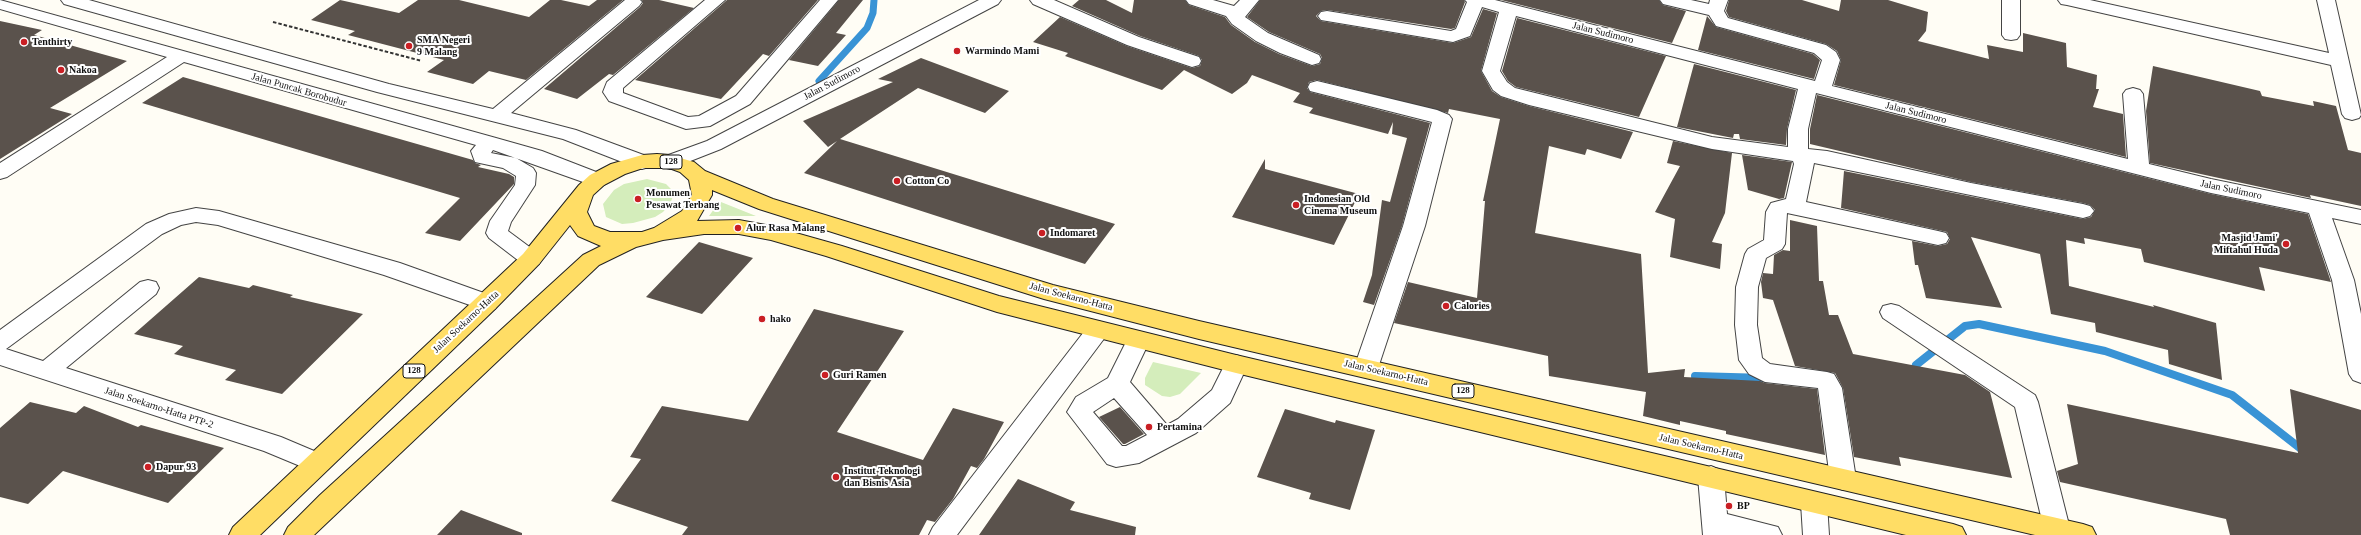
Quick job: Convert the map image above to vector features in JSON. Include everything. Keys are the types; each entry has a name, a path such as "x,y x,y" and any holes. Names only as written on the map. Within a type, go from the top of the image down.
{"main road":[{"name":"Jalan Soekarno-Hatta","path":"242,535 532,259 597,180 618,169 642,162 670,162 687,167 698,176 766,204 1052,293 1366,368 2083,535"},
{"path":"662,233 683,221 697,206 702,195 702,185 698,176"},
{"path":"579,201 576,212 578,222 586,231 608,240 629,241"},
{"path":"297,535 329,502 591,260 629,241 662,233 704,227 739,227 771,233 834,251 997,304 1098,330 1814,503 1953,535"}],"street":[{"path":"70,0 384,88 569,134 642,162"},
{"path":"716,0 614,86 612,92 616,97 694,123 743,100 829,0"},
{"name":"Jalan Sudimoro","path":"670,162 697,152 992,0"},
{"path":"1039,0 1133,41 1192,61"},
{"path":"1195,0 1236,14"},
{"path":"1236,14 1250,0"},
{"path":"1327,16 1453,37 1464,32 1475,0"},
{"name":"Jalan Sudimoro","path":"1475,0 2139,168 2361,217"},
{"path":"1669,0 1717,5 1719,20 1725,23 1825,52 1831,60 1815,87 1798,129 1800,156 1804,164 1795,207"},
{"path":"2011,0 2011,35"},
{"path":"2067,0 2340,61"},
{"path":"2326,0 2352,114"},
{"path":"496,116 633,2"},
{"name":"Jalan Puncak Borobudur","path":"0,4 179,57 489,142 535,156 597,180"},
{"path":"1509,9 1491,71 1500,86 1508,92 1529,99 1712,143 1743,149 1844,161 1971,190 2083,210"},
{"path":"74,26 104,10"},
{"path":"1236,14 1238,20 1262,37 1286,49 1312,59"},
{"path":"4,167 179,57"},
{"path":"1317,87 1430,114 1442,119 1414,226 1366,368"},
{"path":"359,107 384,88"},
{"path":"2133,94 2139,168"},
{"path":"694,123 697,152"},
{"path":"489,142 480,151 482,157 509,163 526,173 525,185 501,221 497,233 532,259"},
{"path":"1843,479 1828,385 1819,378 1765,373 1756,368 1751,360 1746,325 1747,287 1751,267 1756,254 1774,244 1778,208 1795,207 1938,238"},
{"path":"2318,208 2343,280 2358,342 2361,374"},
{"path":"0,342 154,229 176,218 196,215 219,218 392,269 487,303"},
{"path":"46,371 148,288"},
{"path":"1891,312 2026,402 2057,529"},
{"path":"942,535 1098,330"},
{"path":"1138,340 1117,384 1085,404 1079,412 1116,457 1130,456 1187,426 1220,396 1236,364"},
{"name":"Jalan Soekarno-Hatta PTP-2","path":"0,356 272,444 317,463"},
{"path":"1117,384 1164,438"},
{"path":"1711,477 1715,528 1769,535"},
{"path":"1814,503 1816,535"}],"path":[{"path":"273,22 422,61"}],"green space":[{"path":"647,179 666,184 671,189 673,196 670,204 663,212 655,217 633,223 622,224 606,217 603,204 614,190 624,184"},
{"path":"719,202 721,202 756,216 709,216"},
{"path":"1153,362 1201,373 1180,394 1170,397 1162,396 1145,385 1145,378"}],"building":[{"path":"340,0 399,13 418,0 459,0 529,17 550,0 561,0 589,6 597,0 623,0 526,80 489,71 473,84 427,72 444,60 348,35 355,31 311,20"},
{"path":"642,0 659,0 694,8 613,75 609,74 577,99 544,89 640,7 643,3"},
{"path":"727,0 818,0 769,56 763,54 721,99 635,80"},
{"path":"839,0 863,0 836,33 846,35 818,66 789,60"},
{"path":"1079,0 1106,0 1132,13 1134,0 1185,0 1189,5 1225,17 1231,25 1255,42 1279,54 1312,66 1320,64 1322,58 1320,54 1269,32 1247,17 1260,0 1464,0 1465,2 1455,28 1451,29 1327,10 1321,11 1316,16 1321,21 1453,43 1471,37 1483,9 1497,13 1481,71 1492,91 1501,97 1529,106 1633,132 1621,159 1587,149 1585,155 1549,146 1535,233 1641,254 1648,373 1685,369 1684,377 1760,381 1765,383 1817,389 1825,455 1726,434 1726,431 1680,421 1680,425 1643,416 1646,392 1549,376 1548,356 1394,323 1408,282 1477,298 1485,201 1483,201 1500,119 1449,109 1448,113 1317,80 1309,82 1307,88 1310,92 1430,123 1402,226 1374,305 1363,302 1372,275 1382,200 1390,202 1407,138 1392,134 1393,122 1388,134 1309,113 1313,108 1293,102 1300,93 1252,75 1247,83 1232,94 1184,70 1162,90 1065,56 1068,53 1033,42 1060,17 1127,46 1192,68 1200,66 1202,60 1199,56 1140,36 1072,6"},
{"path":"1501,0 1659,0 1663,5 1686,11 1672,43"},
{"path":"1729,0 1802,0 1839,11 1841,0 1888,0 1928,12 1926,31 1918,41 1989,59 1987,45 2023,52 2023,33 2066,43 2067,67 2097,75 2096,89 2099,89 2093,107 2123,114 2126,157 1834,85 1841,60 1837,51 1826,44 1729,17 1726,11"},
{"path":"1707,16 1716,27 1813,54 1820,60 1814,79 1698,50"},
{"path":"1517,18 1666,56 1639,117 1516,87 1508,81 1502,71"},
{"path":"0,21 42,30 34,35 127,61 50,108 72,114 0,159"},
{"path":"921,58 1009,91 985,113 918,88 840,139 1115,224 1085,264 804,173 837,141 828,147 803,121 893,82 878,79"},
{"path":"1694,64 1796,90 1787,129 1786,145 1740,139 1739,134 1734,134 1733,138 1677,127"},
{"path":"2153,66 2260,91 2262,96 2314,106 2313,101 2336,106 2348,150 2361,153 2361,206 2310,195 2311,198 2150,163 2146,111"},
{"path":"183,77 473,160 475,163 481,165 478,167 509,174 514,177 514,184 460,241 425,233 460,198 142,103"},
{"path":"1817,95 2211,194 2308,214 2331,282 2259,267 2265,291 2144,262 2141,249 2084,238 2085,244 2066,240 2069,286 2154,307 2153,305 2216,323 2222,380 2169,364 2168,350 2096,332 2095,323 2051,314 2040,254 1971,237 2002,308 1926,298 1918,265 1915,265 1912,241 1938,246 1947,244 1950,239 1947,232 1841,208 1844,171 2083,219 2091,217 2095,210 2090,205 2083,203 1971,182 1810,144 1810,129"},
{"path":"1673,141 1732,153 1725,213 1712,242 1722,244 1720,269 1670,257 1675,219 1655,212 1680,166 1667,163"},
{"path":"1742,155 1792,162 1784,198 1779,199 1748,190"},
{"name":"Indonesian Old Cinema Museum","path":"1265,159 1265,169 1359,194 1334,245 1232,217"},
{"path":"1790,220 1817,226 1819,281 1823,281 1829,315 1838,315 1853,354 1965,375 1990,392 2012,478 1899,457 1901,466 1854,457 1843,388 1835,373 1795,366 1773,300 1763,298 1761,282 1763,273 1773,274 1774,255 1783,250 1790,251"},
{"path":"699,242 753,258 702,314 646,297"},
{"path":"199,277 249,288 253,285 293,295 290,297 363,314 282,394 225,380 236,370 174,354 183,346 134,334"},
{"path":"814,309 904,331 837,432 923,460 953,408 1004,422 984,459 977,468 971,466 953,499 935,522 927,520 919,535 682,535 688,527 611,501 641,459 630,457 662,406 748,421"},
{"path":"2290,389 2361,410 2361,535 2230,535 2226,519 2060,482 2057,471 2078,464 2067,404 2298,453"},
{"path":"30,402 76,413 84,406 138,427 141,425 224,448 168,503 63,471 28,504 0,497 0,428"},
{"path":"1120,407 1144,434 1125,444 1123,444 1099,417"},
{"path":"1285,409 1335,423 1336,420 1375,430 1350,510 1309,499 1311,493 1257,477"},
{"path":"1018,479 1075,502 1070,510 1136,527 1135,535 979,535"},
{"path":"461,510 522,533 522,535 437,535"}],"waterway":[{"path":"819,81 867,28 873,13 874,0"},
{"path":"1916,365 1965,326 1979,324 2105,351 2232,395 2305,452"},
{"path":"1695,376 1766,378"}],"place":[{"name":"Tenthirty","path":"24,42"},
{"name":"SMA Negeri 9 Malang","path":"409,46"},
{"name":"Warmindo Mami","path":"957,51"},
{"name":"Nakoa","path":"61,70"},
{"name":"Cotton Co","path":"897,181"},
{"name":"Monumen Pesawat Terbang","path":"638,199"},
{"name":"Indonesian Old Cinema Museum","path":"1296,205"},
{"name":"Alur Rasa Malang","path":"738,228"},
{"name":"Indomaret","path":"1042,233"},
{"name":"Masjid Jami' Miftahul Huda","path":"2286,244"},
{"name":"Calories","path":"1446,306"},
{"name":"hako","path":"762,319"},
{"name":"Guri Ramen","path":"825,375"},
{"name":"Pertamina","path":"1149,427"},
{"name":"Dapur 93","path":"148,467"},
{"name":"Institut Teknologi dan Bisnis Asia","path":"836,477"},
{"name":"BP","path":"1729,506"}]}
